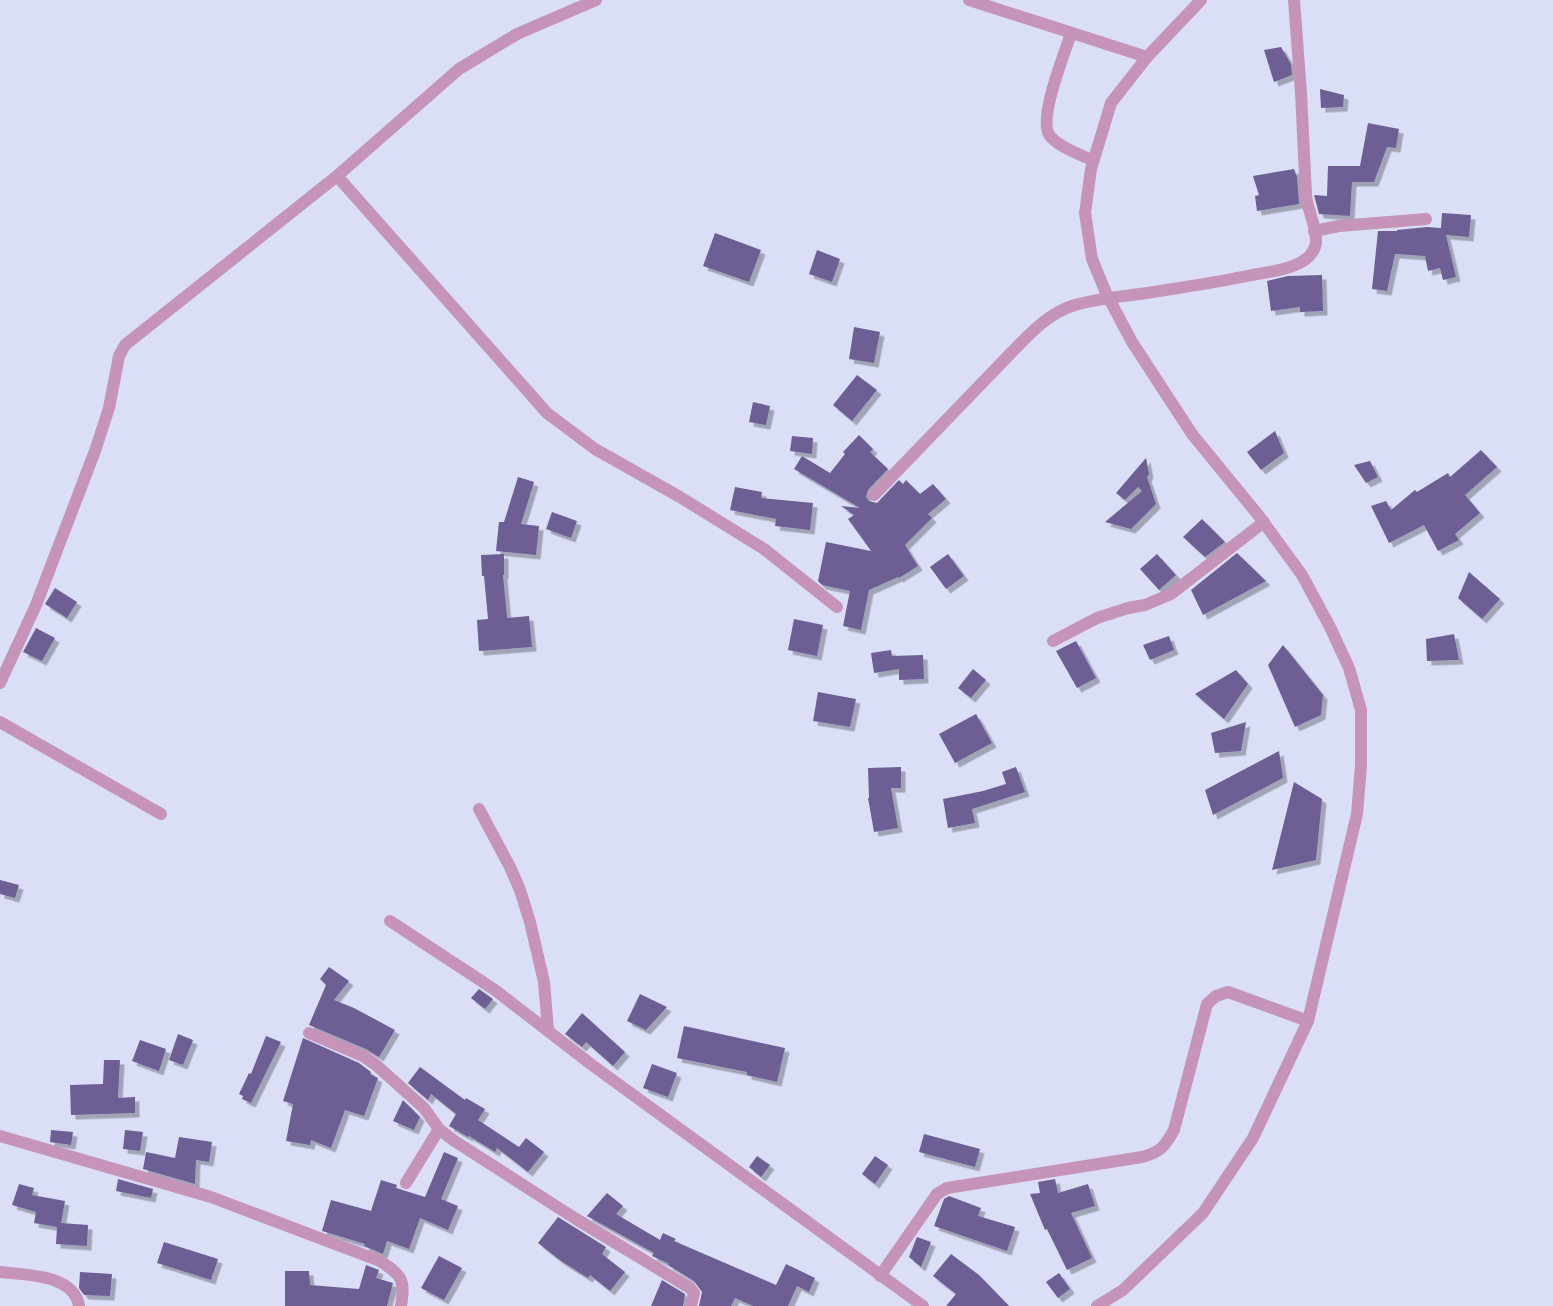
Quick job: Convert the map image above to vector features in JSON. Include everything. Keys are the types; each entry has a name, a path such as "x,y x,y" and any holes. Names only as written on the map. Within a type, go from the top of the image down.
{"street":[{"path":"0,683 36,605 95,451 109,408 121,350 129,341 337,176 459,69 474,58 517,34 596,0"},
{"path":"969,0 1147,57"},
{"path":"1097,1306 1123,1290 1203,1213 1253,1138 1308,1021 1357,814 1361,765 1361,710 1349,668 1330,627 1302,575 1264,522 1192,434 1132,342 1109,298 1092,259 1085,213 1093,161 1111,103 1147,57 1201,0"},
{"path":"874,495 1030,334 1055,314 1072,306 1109,298 1214,283 1294,265 1304,261 1311,254 1316,244 1306,195 1294,0"},
{"path":"1071,33 1048,103 1046,128 1049,135 1056,141 1093,161"},
{"path":"337,176 547,413 595,449 680,496 764,549 837,607"},
{"path":"1314,231 1426,219"},
{"path":"1053,641 1098,618 1128,608 1145,605 1171,594 1215,558 1264,522"},
{"path":"0,722 161,814"},
{"path":"479,809 510,867 520,890 530,922 544,982 548,1030"},
{"path":"390,922 495,990 653,1110 923,1306"},
{"path":"880,1276 937,1194 947,1188 1142,1158 1157,1153 1167,1143 1174,1130 1207,1004 1216,996 1228,992 1308,1021"},
{"path":"309,1033 363,1056 376,1064 424,1108 439,1129 576,1220 690,1288 694,1293 691,1306"},
{"path":"406,1184 439,1129"},
{"path":"0,1136 211,1197 380,1261 396,1271 402,1279 404,1289 401,1306"},
{"path":"0,1272 41,1276 60,1282 71,1289 78,1299 79,1306"}],"building":[{"path":"1281,47 1291,64 1292,75 1274,82 1264,50"},
{"path":"1320,89 1344,95 1343,107 1321,108"},
{"path":"1368,123 1399,129 1396,148 1387,147 1374,182 1352,182 1350,216 1319,214 1314,195 1327,196 1328,166 1360,166"},
{"path":"1294,169 1297,177 1299,204 1257,211 1255,196 1259,195 1253,176"},
{"path":"1442,213 1471,215 1469,237 1446,235 1456,277 1443,280 1440,268 1428,271 1425,256 1395,254 1387,291 1372,289 1378,231 1397,231 1427,227 1441,228"},
{"path":"715,233 761,250 749,282 703,266"},
{"path":"817,250 840,259 832,282 809,274"},
{"path":"1322,275 1323,311 1300,312 1300,307 1271,311 1267,281 1288,276"},
{"path":"854,327 880,332 874,363 849,359"},
{"path":"857,375 877,390 852,421 833,405"},
{"path":"753,402 770,406 766,425 749,422"},
{"path":"1275,431 1284,453 1261,470 1247,452"},
{"path":"859,435 873,449 870,452 888,469 868,490 866,497 869,501 877,503 899,480 903,484 906,480 920,494 933,484 946,499 928,514 932,518 905,545 918,566 899,578 869,590 861,630 843,626 850,591 822,585 818,581 826,542 871,551 848,519 854,515 841,506 860,508 794,469 802,456 830,473 845,454 843,452"},
{"path":"792,436 813,438 812,454 790,451"},
{"path":"1481,450 1497,467 1465,495 1480,513 1455,534 1459,540 1438,551 1424,525 1389,543 1371,506 1386,501 1391,510 1415,490 1417,492 1448,473 1450,477"},
{"path":"1146,458 1149,474 1147,477 1156,504 1131,529 1105,522 1142,491 1138,487 1125,500 1116,493"},
{"path":"1370,461 1378,477 1366,483 1354,465"},
{"path":"518,477 534,482 521,524 539,526 536,555 496,551 499,522 504,522"},
{"path":"735,487 762,492 761,498 813,503 810,530 775,526 776,519 730,510"},
{"path":"552,512 577,521 571,538 546,529"},
{"path":"1202,519 1225,542 1205,557 1183,537"},
{"path":"1237,553 1266,581 1203,615 1191,590"},
{"path":"504,554 503,575 507,618 529,616 532,647 479,651 477,620 488,619 481,555"},
{"path":"948,554 964,576 946,589 930,567"},
{"path":"1157,554 1176,575 1159,590 1140,569"},
{"path":"1469,572 1500,599 1482,619 1458,598"},
{"path":"55,588 77,602 67,618 45,604"},
{"path":"794,619 823,625 817,656 788,650"},
{"path":"36,628 55,638 42,661 23,652"},
{"path":"1454,634 1459,660 1427,661 1426,639"},
{"path":"1169,636 1174,650 1150,660 1143,645"},
{"path":"1076,641 1096,678 1077,688 1056,651"},
{"path":"1283,645 1323,695 1321,715 1295,727 1268,665"},
{"path":"891,650 892,656 923,655 924,679 899,680 899,669 874,673 871,653"},
{"path":"973,669 986,680 971,698 958,688"},
{"path":"1236,670 1248,684 1224,719 1195,694"},
{"path":"818,692 856,699 850,727 813,721"},
{"path":"976,714 992,743 955,763 939,734"},
{"path":"1246,722 1241,751 1215,753 1211,733"},
{"path":"1279,751 1283,778 1213,815 1205,790"},
{"path":"901,767 901,788 891,788 898,828 874,832 868,798 868,768"},
{"path":"1016,767 1025,792 972,809 975,823 948,828 943,799 1006,784 1002,772"},
{"path":"1294,782 1322,799 1316,860 1272,870"},
{"path":"0,880 19,885 15,898 0,894"},
{"path":"329,967 349,981 334,1000 354,1008 395,1030 379,1057 366,1049 309,1025 326,985 320,979"},
{"path":"479,989 493,999 485,1009 471,998"},
{"path":"640,994 667,1007 646,1030 627,1021"},
{"path":"582,1013 625,1052 613,1066 586,1042 582,1047 565,1034"},
{"path":"684,1026 785,1048 777,1082 747,1075 747,1072 677,1058"},
{"path":"178,1034 193,1040 183,1065 169,1060"},
{"path":"266,1036 281,1042 251,1103 242,1099 243,1096 239,1094 249,1073 251,1074"},
{"path":"303,1038 359,1063 371,1072 370,1074 378,1078 364,1116 345,1110 331,1148 311,1140 310,1145 286,1141 293,1104 283,1101"},
{"path":"140,1040 166,1049 159,1071 132,1061"},
{"path":"104,1060 120,1060 118,1098 135,1097 135,1113 71,1115 70,1085 103,1084"},
{"path":"652,1064 677,1073 668,1097 643,1088"},
{"path":"420,1067 465,1100 466,1098 485,1109 478,1120 519,1147 526,1138 544,1152 528,1172 497,1148 495,1152 449,1126 456,1114 431,1094 428,1100 408,1083"},
{"path":"403,1100 420,1117 414,1130 393,1121"},
{"path":"51,1130 73,1132 71,1145 50,1142"},
{"path":"125,1130 143,1132 140,1151 123,1149"},
{"path":"924,1134 980,1149 975,1167 919,1152"},
{"path":"179,1137 212,1142 209,1162 196,1160 195,1184 143,1169 146,1152 175,1158"},
{"path":"444,1152 458,1158 441,1199 458,1206 448,1230 420,1218 409,1249 387,1241 383,1254 364,1246 365,1244 322,1231 331,1200 371,1211 381,1180 397,1185 396,1188 425,1197"},
{"path":"757,1156 770,1165 761,1177 749,1167"},
{"path":"875,1156 888,1165 875,1184 862,1174"},
{"path":"118,1179 153,1189 151,1198 116,1191"},
{"path":"1055,1179 1058,1193 1088,1184 1095,1206 1071,1213 1092,1258 1067,1270 1047,1229 1045,1230 1030,1194 1040,1193 1038,1182"},
{"path":"19,1184 34,1188 32,1195 65,1201 61,1223 88,1225 87,1246 56,1244 57,1227 34,1223 36,1212 12,1205"},
{"path":"607,1193 623,1206 616,1214 660,1240 663,1233 676,1239 674,1241 776,1285 786,1264 815,1278 809,1292 797,1286 788,1306 753,1306 735,1298 731,1306 699,1306 702,1292 694,1281 669,1264 652,1256 654,1253 587,1216"},
{"path":"949,1196 981,1208 978,1216 1015,1227 1007,1251 934,1226 944,1199"},
{"path":"558,1217 606,1247 602,1254 625,1272 610,1291 590,1275 588,1278 561,1261 538,1243"},
{"path":"917,1237 931,1242 921,1267 909,1257"},
{"path":"164,1242 218,1259 211,1280 157,1263"},
{"path":"951,1254 979,1275 1009,1306 946,1306 956,1294 933,1276"},
{"path":"439,1256 462,1268 444,1300 421,1288"},
{"path":"366,1265 379,1270 376,1278 393,1283 387,1306 285,1306 285,1271 309,1271 310,1285 359,1289"},
{"path":"80,1272 112,1274 110,1296 84,1295 79,1288"},
{"path":"1059,1273 1070,1289 1058,1298 1046,1282"},
{"path":"662,1280 685,1294 683,1306 651,1306"}]}
